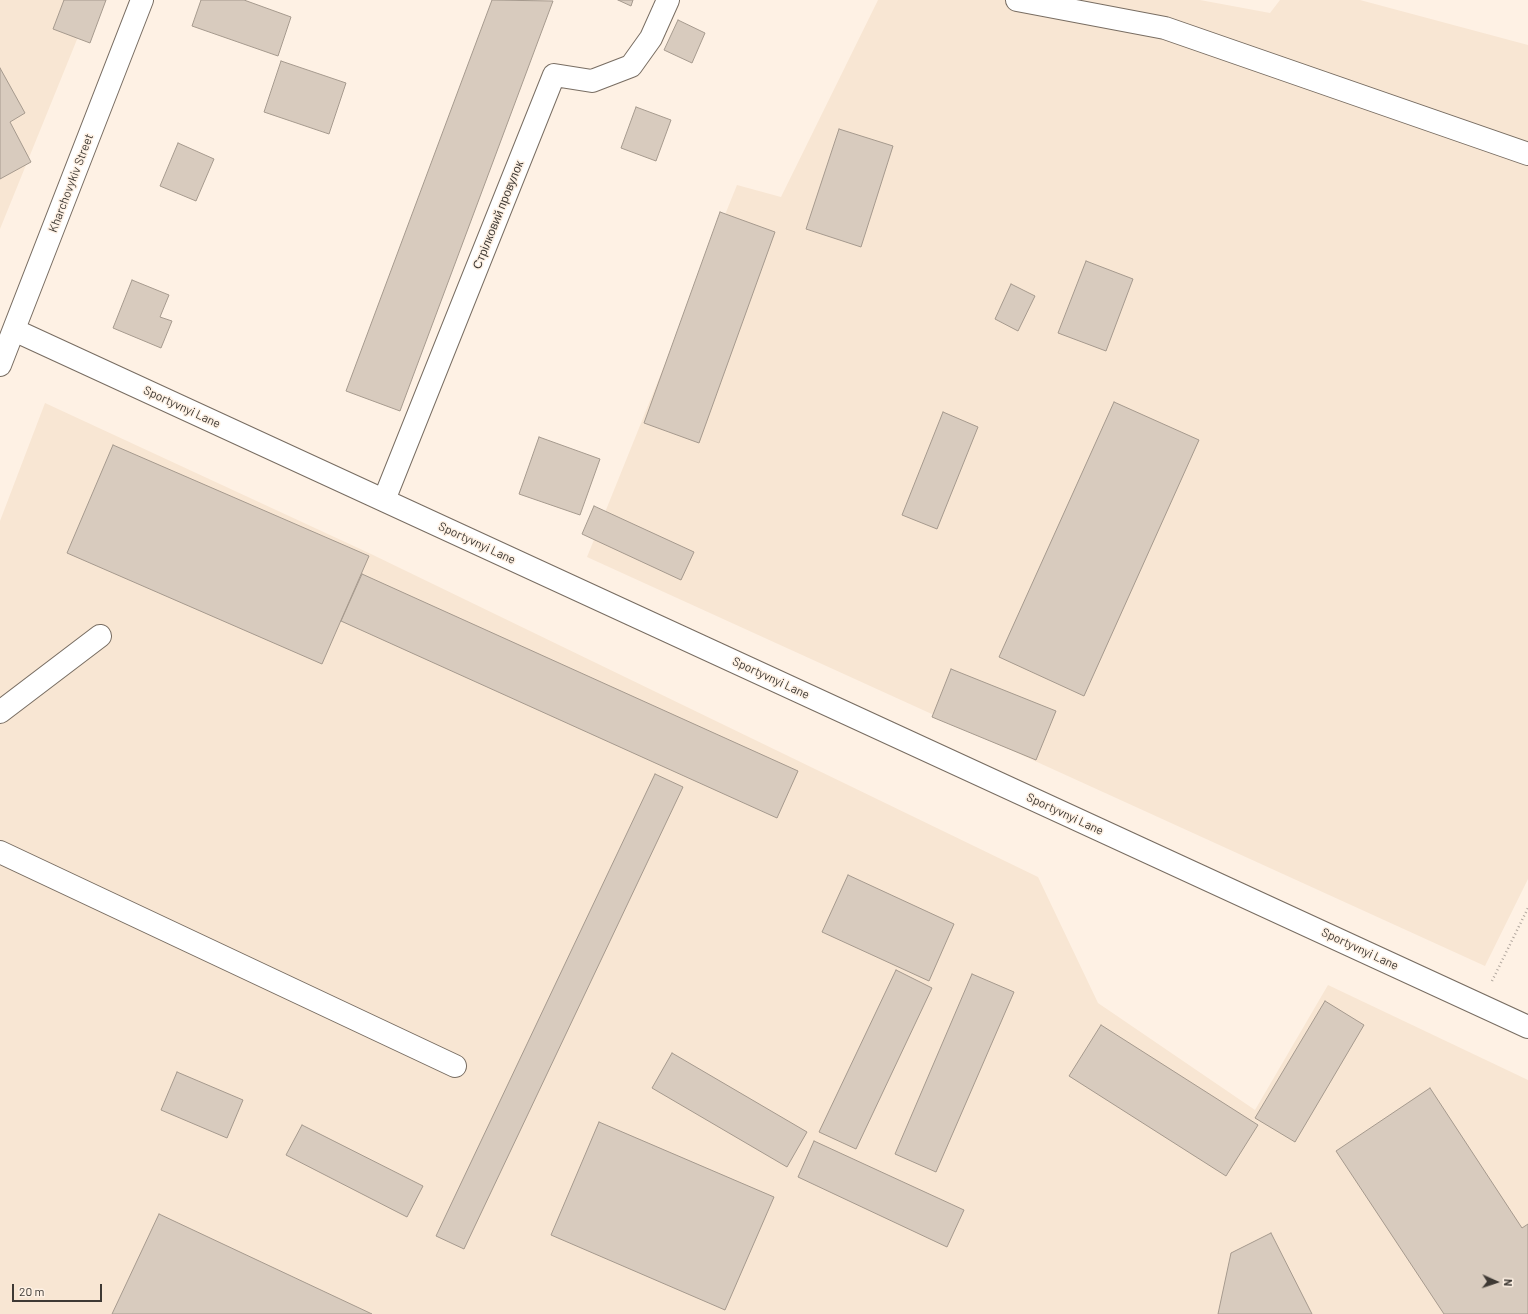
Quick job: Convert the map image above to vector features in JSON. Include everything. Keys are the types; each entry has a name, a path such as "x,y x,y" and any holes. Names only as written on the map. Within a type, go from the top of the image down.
{"street":[{"name":"Kharchovykiv Street","path":"0,365 142,0"},
{"name":"Стрілковий провулок","path":"384,500 554,75 592,81 631,66 651,38 668,0"},
{"path":"1017,0 1165,28 1528,154"},
{"name":"Sportyvnyi Lane","path":"14,330 1528,1027"},
{"path":"0,712 100,636"},
{"path":"0,852 455,1066"}],"path":[{"path":"1480,1004 1528,908"}],"shaded area":[{"path":"0,0 93,0 0,229"},
{"path":"878,0 1200,0 1270,13 1280,0 1360,0 1528,45 1528,879 1485,966 587,557 737,185 781,197"},
{"path":"45,403 371,554 1038,877 1098,1003 1255,1110 1328,985 1528,1080 1528,1314 0,1314 0,521"}],"building":[{"path":"64,0 106,0 90,43 53,29"},
{"path":"201,0 244,0 291,17 278,56 192,26"},
{"path":"492,0 553,1 400,411 346,391"},
{"path":"618,0 633,0 631,6"},
{"path":"678,20 705,33 692,63 664,50"},
{"path":"281,61 346,83 329,134 264,112"},
{"path":"0,68 25,113 10,122 31,162 0,179"},
{"path":"636,107 671,120 656,161 621,148"},
{"path":"839,129 893,146 861,247 806,229"},
{"path":"178,143 214,159 196,201 160,186"},
{"path":"720,212 775,232 699,443 644,423"},
{"path":"1086,261 1133,279 1106,351 1058,333"},
{"path":"132,280 169,295 160,317 172,321 161,348 113,328"},
{"path":"1011,284 1035,296 1018,331 995,319"},
{"path":"1114,402 1199,440 1084,696 999,657"},
{"path":"943,412 978,427 937,529 902,515"},
{"path":"539,437 600,459 580,515 519,494"},
{"path":"113,445 369,556 322,664 67,553"},
{"path":"594,506 694,552 681,580 582,534"},
{"path":"362,574 798,771 777,818 341,621"},
{"path":"951,669 1056,711 1036,760 932,717"},
{"path":"655,774 683,787 464,1249 436,1236"},
{"path":"848,875 954,924 929,981 822,932"},
{"path":"896,970 932,988 856,1149 819,1132"},
{"path":"972,974 1014,992 936,1172 895,1154"},
{"path":"1325,1001 1364,1025 1295,1142 1255,1118"},
{"path":"1101,1025 1258,1125 1226,1176 1069,1076"},
{"path":"672,1053 807,1132 787,1167 652,1088"},
{"path":"177,1072 243,1100 227,1138 161,1110"},
{"path":"1430,1088 1522,1228 1528,1224 1528,1314 1444,1314 1336,1151"},
{"path":"599,1122 774,1197 725,1310 551,1235"},
{"path":"302,1125 423,1186 407,1217 286,1155"},
{"path":"814,1141 964,1210 947,1247 798,1177"},
{"path":"159,1214 372,1314 112,1314"},
{"path":"1271,1233 1312,1314 1218,1314 1231,1253"}]}
